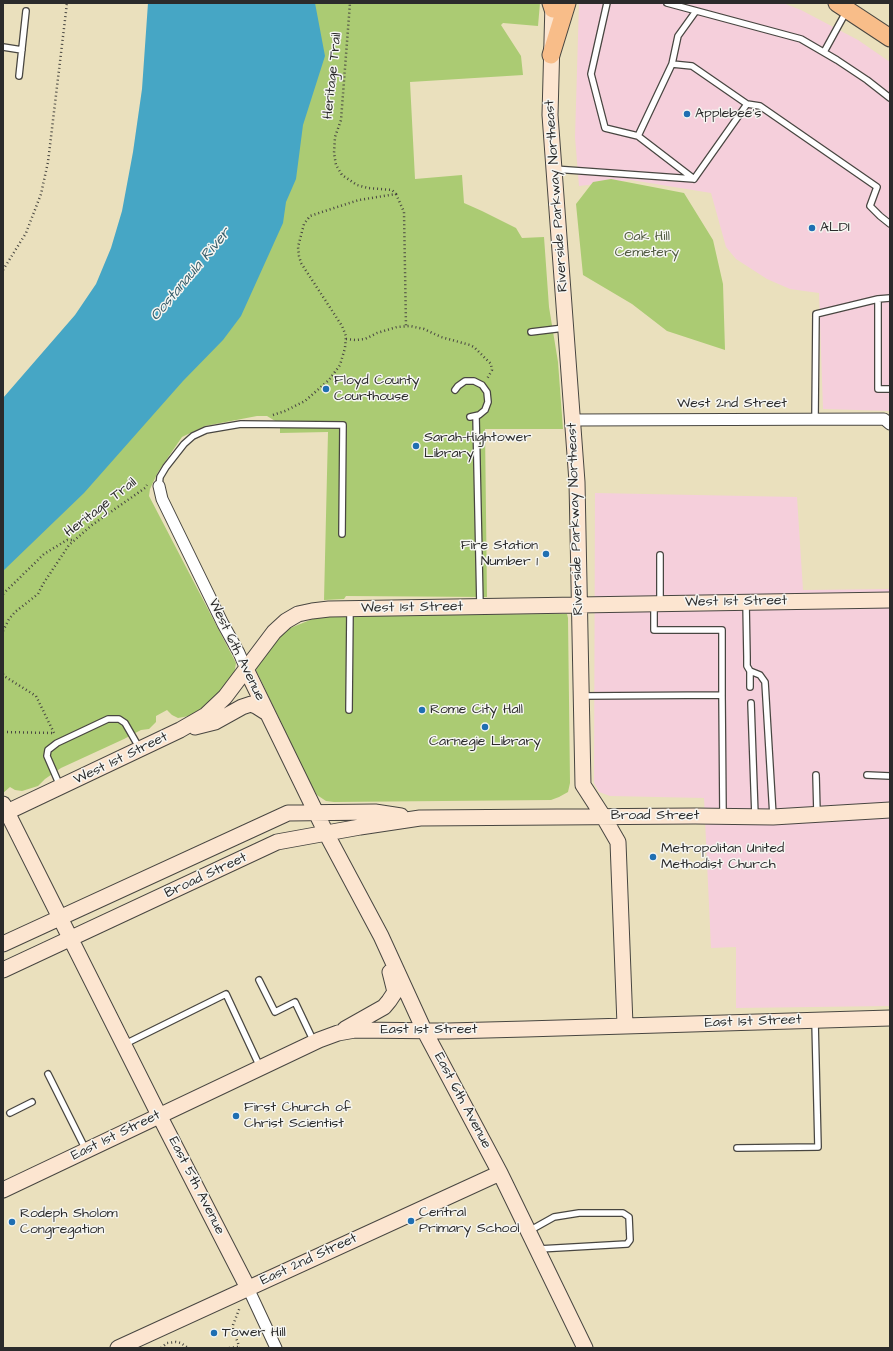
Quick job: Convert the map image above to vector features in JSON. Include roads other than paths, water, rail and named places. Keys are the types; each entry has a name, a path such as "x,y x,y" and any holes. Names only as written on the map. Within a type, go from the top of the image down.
{"main road":[{"path":"551,55 556,4"},
{"path":"845,5 890,38"}],"street":[{"name":"Riverside Parkway Northeast","path":"551,55 550,115 578,482 583,785 604,816 618,842 625,1025"},
{"name":"West 2nd Street","path":"573,420 815,418 884,419 890,424"},
{"name":"West 6th Avenue","path":"154,484 223,624 240,653 267,713 316,812"},
{"name":"West 1st Street","path":"5,810 60,788 180,730 206,715 225,698 274,632 286,621 298,614 329,609 890,600"},
{"path":"180,730 215,722 242,707 251,704 267,713"},
{"name":"East 5th Avenue","path":"5,810 61,918 159,1116 248,1288 276,1348"},
{"name":"Broad Street","path":"3,970 278,842 360,826 420,818 773,816 817,815 890,810"},
{"name":"East 6th Avenue","path":"316,812 380,936 424,1030 500,1173 537,1249 579,1346"},
{"name":"Broad Street","path":"3,944 288,813 375,812 420,818"},
{"path":"338,1033 384,1007 395,992 380,936"},
{"name":"East 1st Street","path":"3,1190 260,1067 314,1042 338,1033 355,1030 526,1029 890,1018"},
{"name":"East 2nd Street","path":"118,1348 500,1173"}],"lane":[{"path":"607,3 591,74 605,128 638,136 694,179"},
{"path":"667,3 801,39 867,80 890,98"},
{"path":"824,52 845,5"},
{"path":"19,76 26,11"},
{"path":"638,136 672,64 678,36 696,11"},
{"path":"3,48 22,50"},
{"path":"672,64 692,66 747,104 760,106 877,187 870,206 890,224"},
{"path":"694,179 747,104"},
{"path":"554,168 694,179"},
{"path":"815,418 816,314 878,299 890,298"},
{"path":"878,299 878,389 890,389"},
{"path":"530,332 567,328"},
{"path":"455,390 458,386 465,382 474,381 482,385 488,394 488,402 484,411 473,416 480,607"},
{"path":"154,484 184,444 193,436 206,430 241,424 343,425 342,534"},
{"path":"660,555 654,630 722,630 723,816"},
{"path":"746,602 747,666 750,671 750,687"},
{"path":"349,710 350,609"},
{"path":"750,671 760,675 765,682 773,816"},
{"path":"581,696 722,695"},
{"path":"751,703 755,816"},
{"path":"60,788 47,756 48,750 58,742 108,719 119,719 125,723 140,749"},
{"path":"816,775 817,815"},
{"path":"867,775 890,776"},
{"path":"259,980 275,1012 295,1002 314,1042"},
{"path":"124,1044 226,994 260,1067"},
{"path":"737,1148 818,1147 815,1020"},
{"path":"48,1074 86,1151"},
{"path":"10,1113 32,1102"},
{"path":"528,1232 554,1217 579,1213 623,1213 629,1217 630,1240 627,1244 537,1249"}],"water":[{"name":"Oostanaula River","path":"148,3 315,3 325,56 303,125 296,179 286,202 283,223 241,316 223,340 183,381 84,493 3,571 3,398 75,315 96,284 111,248 122,211 133,152 142,89"}],"place":[{"name":"Applebee's","path":"687,114"},
{"name":"ALDI","path":"812,228"},
{"name":"Floyd County Courthouse","path":"326,389"},
{"name":"Sarah-Hightower Library","path":"416,446"},
{"name":"Fire Station Number 1","path":"546,554"},
{"name":"Rome City Hall","path":"422,710"},
{"name":"Carnegie Library","path":"485,727"},
{"name":"Metropolitan United Methodist Church","path":"653,857"},
{"name":"First Church of Christ Scientist","path":"236,1116"},
{"name":"Central Primary School","path":"411,1221"},
{"name":"Rodeph Sholom Congregation","path":"12,1222"},
{"name":"Tower Hill","path":"214,1333"}],"park label":[{"name":"Oak Hill Cemetery","path":"647,246"}]}
